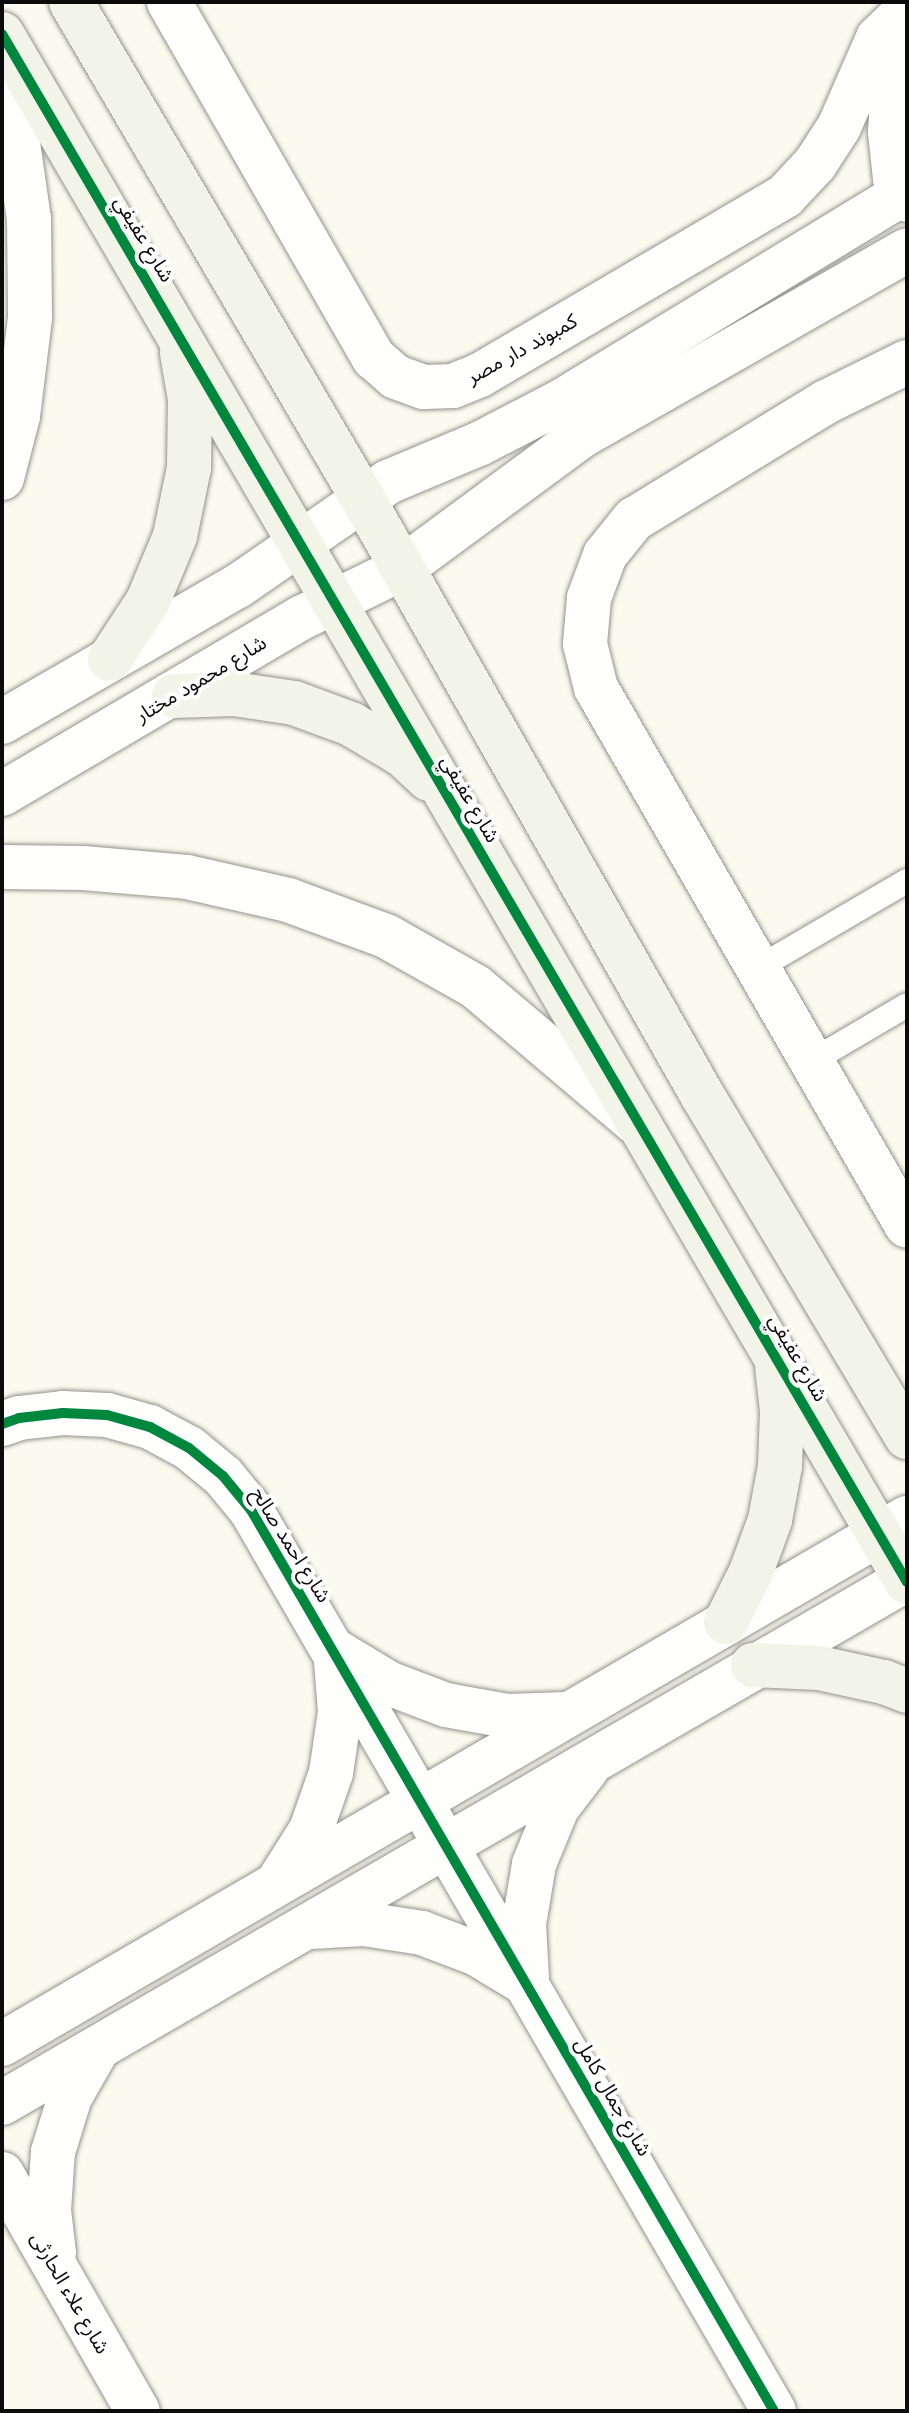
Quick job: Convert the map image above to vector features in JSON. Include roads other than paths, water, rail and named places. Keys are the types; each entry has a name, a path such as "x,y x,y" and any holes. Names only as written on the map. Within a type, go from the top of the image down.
{"street":[{"path":"71,2 362,497 701,1093 907,1437"},
{"name":"كمبوند دار مصر","path":"169,2 374,358 396,377 424,387 453,386 493,367 785,196 815,164 839,127 878,38 907,10"},
{"path":"2,722 238,586 362,497 560,402 905,195 895,179 890,132 893,85 907,23"},
{"name":"شارع عفيفي","path":"2,34 776,1355 893,1526 907,1580"},
{"path":"2,71 15,122 29,219 30,304 18,416 2,478"},
{"name":"شارع محمود مختار","path":"2,794 335,600 401,569 583,435 907,250"},
{"path":"110,659 148,601 175,536 189,468 190,427 190,399 178,331"},
{"path":"907,362 826,402 634,519 605,555 589,598 585,644 596,688 907,1226"},
{"path":"174,696 234,694 294,703 322,713 351,724 403,755 447,796"},
{"path":"2,867 83,868 187,877 288,900 386,936 476,987 644,1130"},
{"path":"726,1622 751,1572 770,1520 780,1466 782,1411 776,1355"},
{"name":"شارع احمد صالح","path":"2,1424 19,1418 63,1413 107,1415 150,1427 189,1448 223,1476 251,1510 420,1801"},
{"path":"2,2044 893,1526"},
{"path":"2,2103 753,1665 907,1580"},
{"path":"335,1651 388,1683 446,1705 507,1716 569,1714"},
{"path":"278,1883 311,1830 331,1773 340,1712 335,1651"},
{"path":"753,1665 819,1668 907,1691"},
{"path":"527,1985 524,1924 534,1864 557,1808 593,1760"},
{"name":"شارع جمال كامل","path":"420,1801 774,2411"},
{"path":"305,1927 364,1924 422,1933 477,1954 527,1985"},
{"path":"55,2267 49,2210 53,2152 70,2097 99,2047"},
{"name":"شارع علاء الحارثى","path":"2,2174 138,2411"},
{"path":"2,2229 55,2267"}],"lane":[{"path":"192,2 209,71"},
{"path":"758,968 907,881"},
{"path":"812,1061 907,1005"}]}
